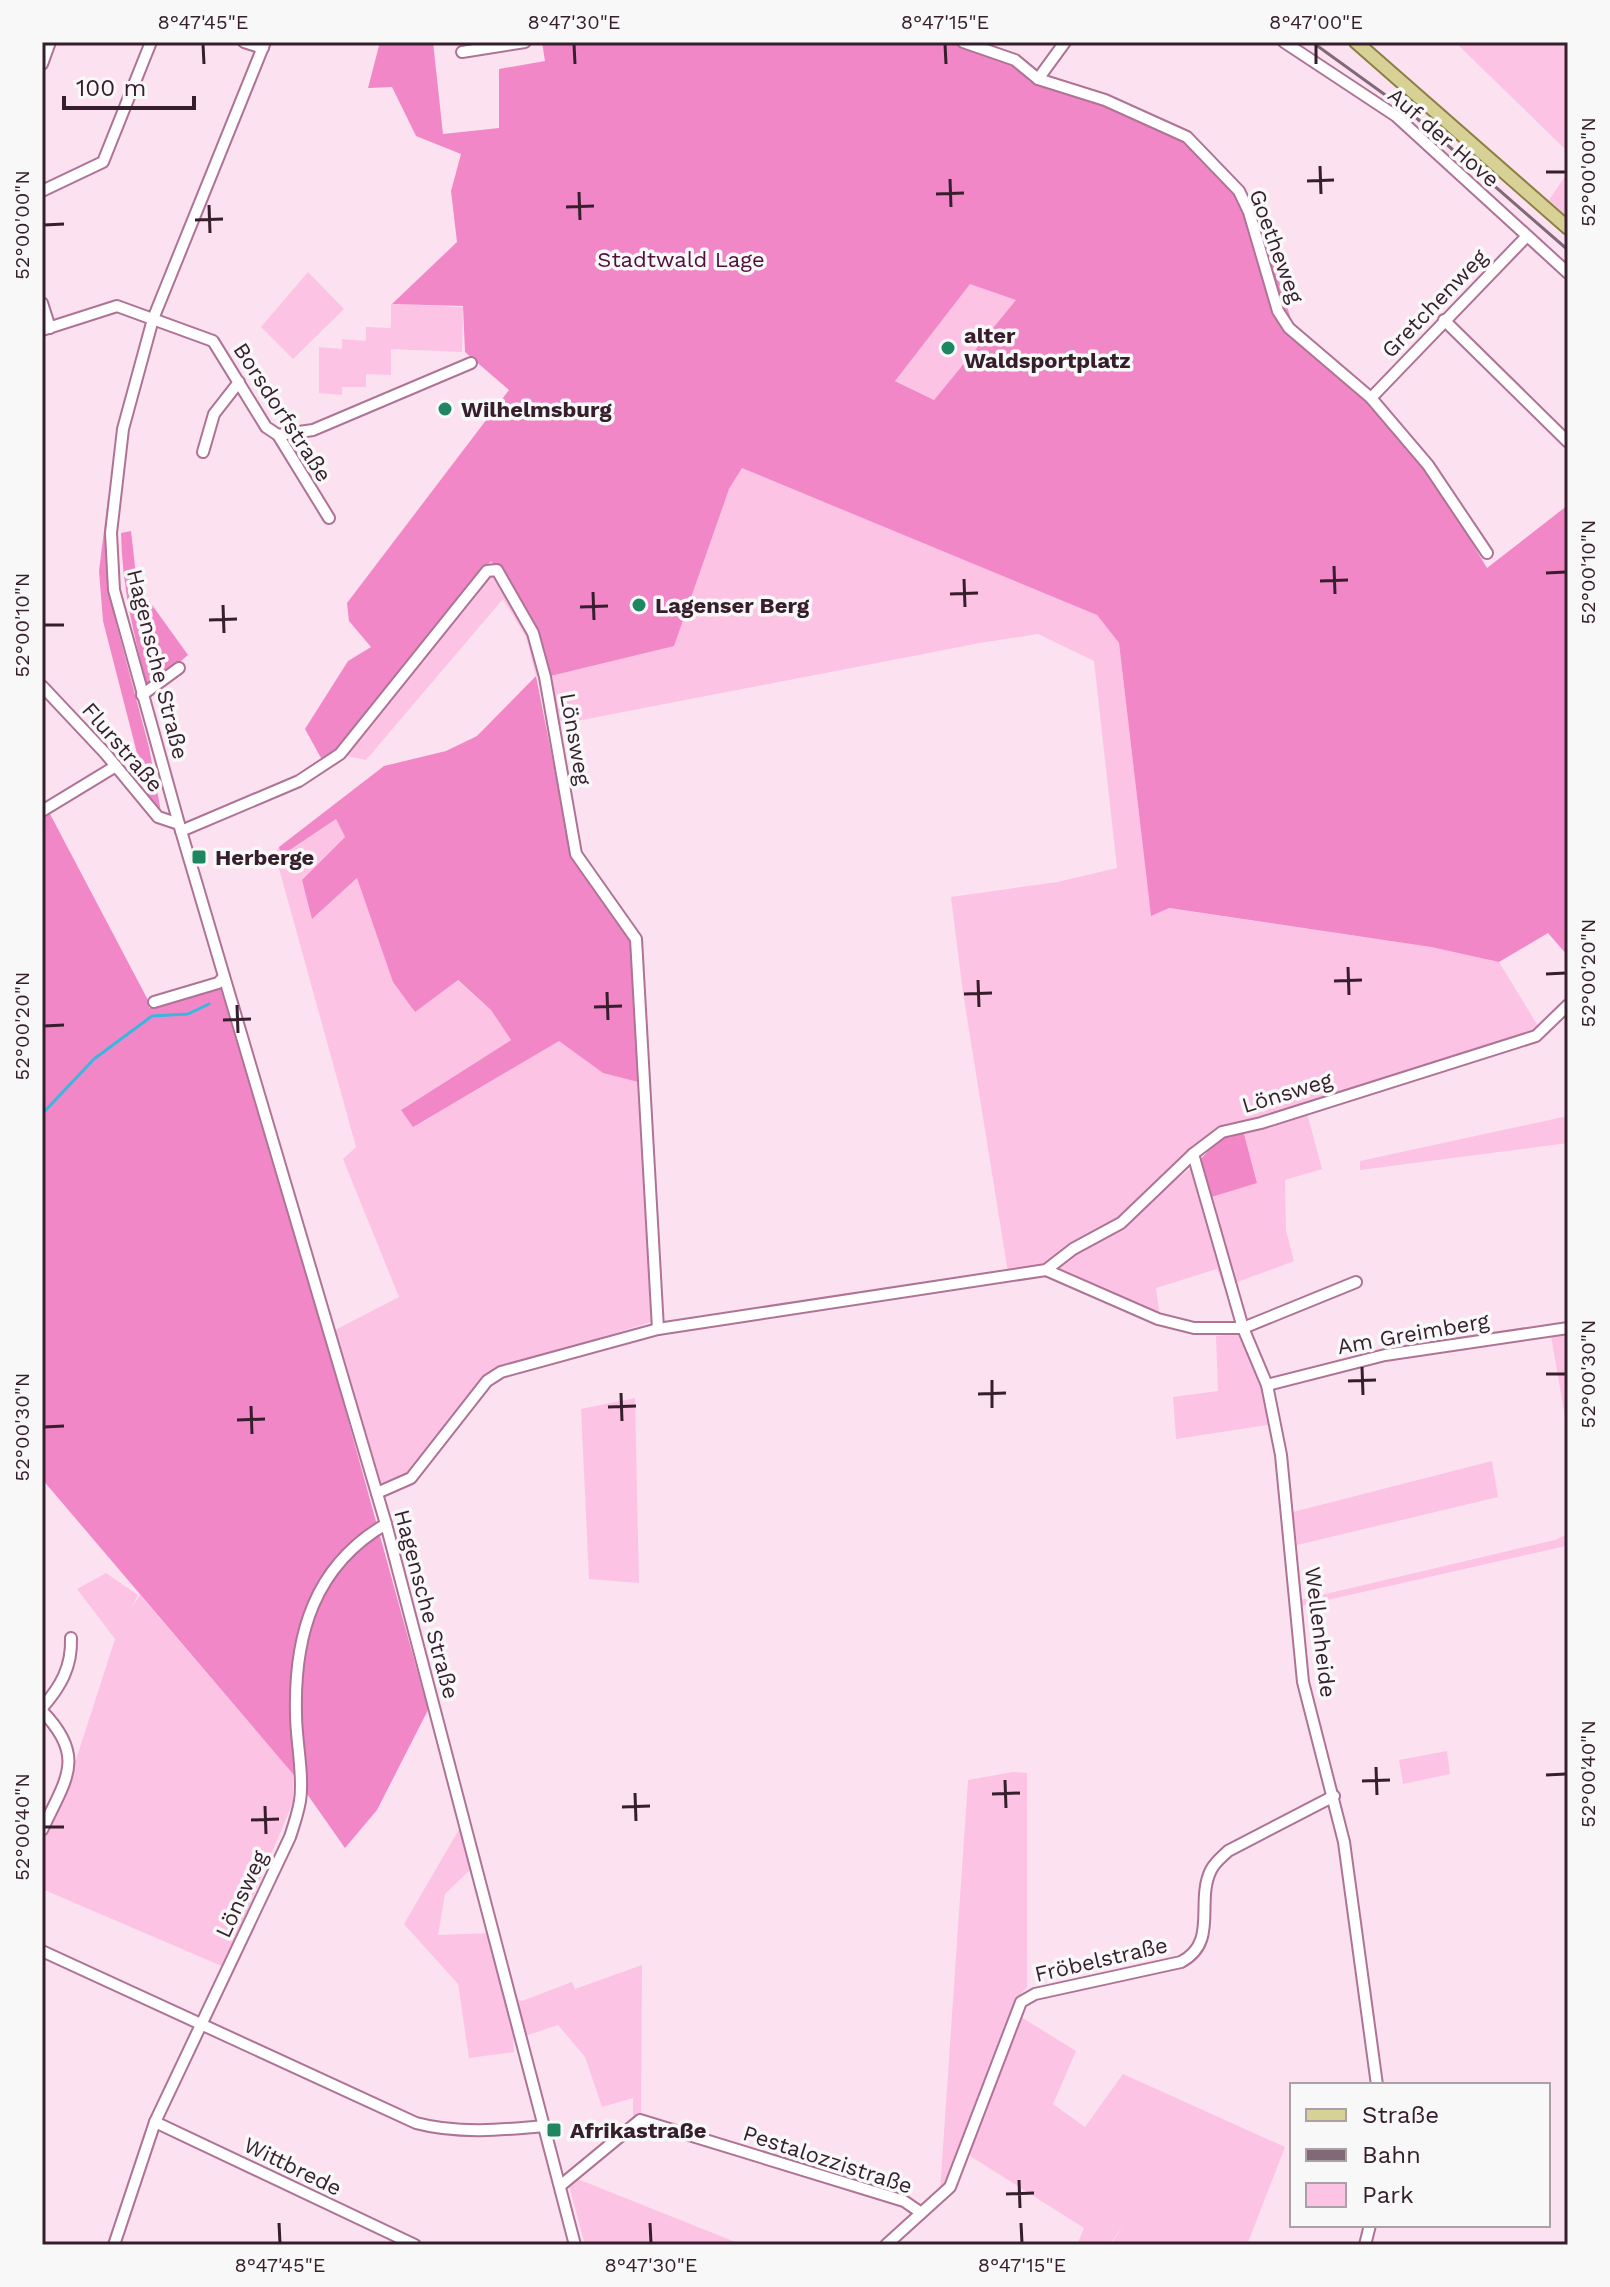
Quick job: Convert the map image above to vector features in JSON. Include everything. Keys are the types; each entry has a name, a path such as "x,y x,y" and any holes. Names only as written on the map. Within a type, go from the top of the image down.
{"main road":[{"path":"1356,42 1568,228"}],"street":[{"path":"42,64 50,42"},
{"path":"42,191 103,162 151,42"},
{"path":"244,42 264,45"},
{"path":"462,52 525,42"},
{"name":"Goetheweg","path":"963,42 1015,60 1038,79 1105,100 1187,137 1239,191 1249,212 1278,311 1289,328 1371,398 1428,465 1487,553"},
{"path":"1038,79 1065,42"},
{"name":"Auf der Hove","path":"1284,42 1396,116 1568,273"},
{"name":"Hagensche Straße","path":"264,45 153,319 123,429 111,533 114,590 180,827 386,1524 575,2245"},
{"name":"Gretchenweg","path":"1371,398 1526,237"},
{"path":"42,303 46,329"},
{"name":"Borsdorfstraße","path":"46,329 117,306 213,341 266,427 278,435 329,518"},
{"path":"1444,320 1568,442"},
{"path":"278,435 313,430 471,363"},
{"path":"203,452 214,414 239,382"},
{"name":"Lönsweg","path":"180,827 299,781 340,754 487,571 497,570 533,633 545,677 576,854 636,939 658,1329"},
{"path":"142,695 179,668"},
{"name":"Flurstraße","path":"42,686 158,817 180,827"},
{"path":"42,811 116,766"},
{"path":"154,1002 218,983 224,977"},
{"name":"Lönsweg","path":"377,1493 411,1478 487,1381 501,1372 658,1329 1046,1270 1073,1249 1121,1223 1193,1154 1222,1132 1261,1123 1536,1036 1567,1009"},
{"name":"Wellenheide","path":"1193,1154 1243,1328 1267,1385 1281,1455 1303,1682 1344,1842 1377,2083"},
{"path":"1046,1270 1158,1319 1194,1328 1243,1328 1356,1282"},
{"name":"Am Greimberg","path":"1267,1385 1385,1355 1568,1328"},
{"name":"Lönsweg","path":"114,2245 155,2122 290,1837 296,1818 300,1798 297,1677 309,1610 332,1570 372,1532 386,1524"},
{"path":"42,1830 64,1783 69,1753 65,1739 42,1710 69,1668 71,1638"},
{"name":"Fröbelstraße","path":"886,2245 950,2187 1021,2002 1035,1994 1181,1962 1194,1955 1202,1941 1208,1878 1219,1859 1228,1851 1334,1796"},
{"path":"42,1951 416,2123 437,2128 514,2129 544,2126"},
{"name":"Pestalozzistraße","path":"560,2186 640,2120 904,2201 920,2212"},
{"name":"Wittbrede","path":"155,2122 415,2245"}],"green space":[{"name":"Stadtwald Lage","path":"380,42 433,42 443,134 499,128 499,69 545,61 542,42 930,42 966,46 1016,64 1029,81 1113,103 1186,141 1262,227 1297,338 1366,399 1430,473 1487,568 1568,505 1568,956 1548,933 1499,962 1431,947 1169,908 1151,916 1119,643 1097,615 742,468 729,489 674,646 546,677 538,631 491,561 342,755 321,758 305,729 348,661 371,647 349,621 347,603 509,390 465,352 463,306 392,304 457,242 451,191 461,154 416,136 392,87 368,88","holes":["970,284 1016,300 934,400 895,381"]},
{"path":"1455,42 1568,42 1568,152"},
{"path":"1568,172 1568,217 1549,200"},
{"path":"308,272 344,309 293,359 261,327"},
{"name":"alter Waldsportplatz","path":"970,283 1017,299 934,400 894,380"},
{"path":"391,304 463,307 462,352 391,349 391,375 366,374 366,387 342,387 342,395 319,393 319,347 342,349 342,339 366,341 366,327 391,328"},
{"path":"742,467 1097,615 1119,643 1151,915 1168,908 1431,947 1499,962 1541,1031 1530,1038 1308,1103 1307,1113 1322,1169 1285,1180 1286,1230 1294,1261 1224,1287 1217,1269 1156,1288 1160,1319 1056,1268 1077,1250 1119,1225 1197,1163 1257,1182 1243,1130 1298,1105 1219,1128 1121,1218 1046,1267 1008,1273 963,993 951,897 1057,882 1117,868 1094,661 1038,634 556,725 546,677 729,489"},
{"path":"108,498 107,547 116,623 149,747 161,812 149,800 103,621 99,571"},
{"path":"131,531 137,584 188,655 148,689 126,592 121,533"},
{"path":"491,561 538,631 546,677 536,676 526,637 503,599 366,760 342,755"},
{"path":"536,676 572,858 631,942 638,1082 603,1073 559,1041 413,1127 401,1110 511,1040 491,1010 458,980 415,1012 393,982 357,878 312,919 302,880 345,837 336,819 281,856 279,847 384,766 446,751 477,736"},
{"path":"50,814 149,1002 149,1008 219,983 337,1380 428,1710 377,1810 345,1848 293,1774 42,1479 42,819"},
{"path":"336,819 345,837 302,880 313,918 357,878 414,1012 457,980 491,1010 511,1040 402,1109 559,1041 603,1073 638,1082 651,1322 489,1372 409,1474 381,1484 335,1330 399,1297 343,1159 356,1147 275,854 279,847 282,856"},
{"path":"1568,1116 1568,1143 1360,1170 1360,1161"},
{"path":"1243,1130 1257,1183 1208,1198 1197,1163 1222,1136"},
{"path":"1239,1334 1266,1392 1273,1424 1176,1439 1173,1397 1218,1391 1216,1336"},
{"path":"1568,1334 1568,1435 1551,1336"},
{"path":"635,1398 639,1583 589,1579 581,1409"},
{"path":"1492,1461 1498,1497 1297,1545 1293,1512"},
{"path":"1568,1534 1566,1546 1301,1606 1300,1600 1555,1540"},
{"path":"106,1573 138,1595 131,1608 140,1595 293,1774 293,1802 224,1967 42,1889 42,1839 73,1769 115,1639 77,1589"},
{"path":"1447,1751 1450,1774 1403,1784 1399,1760"},
{"path":"1013,1772 1027,1773 1027,1987 1016,1999 982,2099 948,2184 940,2191 968,1780"},
{"path":"461,1826 474,1866 445,1894 438,1935 491,1933 507,1997 522,2001 572,1982 575,1989 642,1965 641,2117 633,2121 633,2098 602,2107 585,2057 558,2025 513,2040 514,2052 469,2058 458,1984 404,1924"},
{"path":"1021,2017 1076,2051 1053,2104 1085,2127 1123,2074 1285,2147 1247,2245 1110,2245 1126,2222 1109,2245 1077,2245 1084,2228 967,2154"},
{"path":"575,2178 743,2245 585,2245 569,2186"}],"waterway":[{"path":"42,1114 94,1059 152,1016 188,1014 209,1004"}],"railway":[{"path":"1312,42 1413,115 1568,250"}],"place":[{"name":"alter Waldsportplatz","path":"948,348"},
{"name":"Wilhelmsburg","path":"445,409"},
{"name":"Lagenser Berg","path":"639,605"},
{"name":"Herberge","path":"199,857"},
{"name":"Afrikastraße","path":"554,2130"}]}
